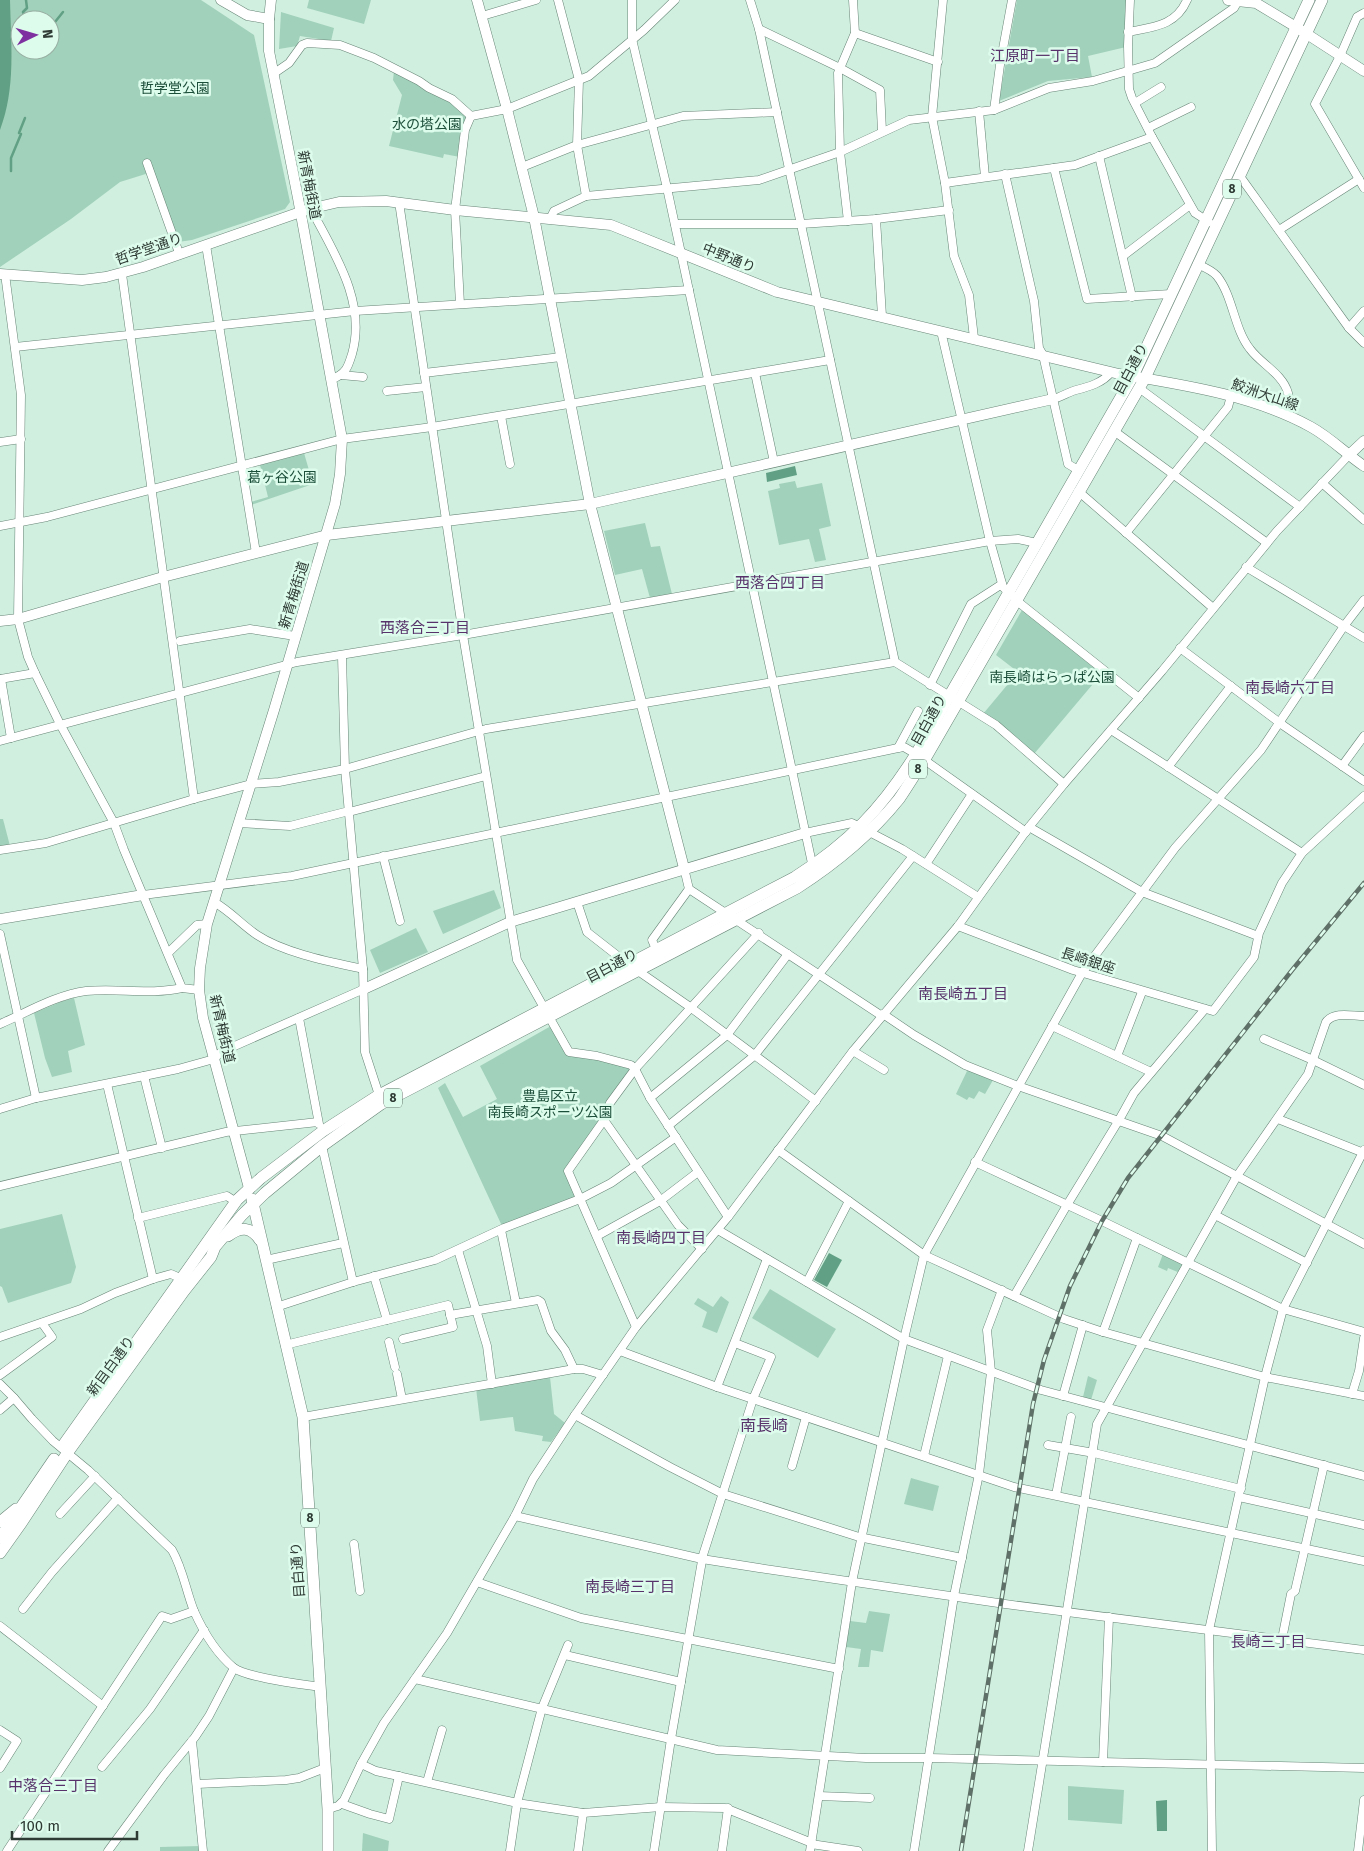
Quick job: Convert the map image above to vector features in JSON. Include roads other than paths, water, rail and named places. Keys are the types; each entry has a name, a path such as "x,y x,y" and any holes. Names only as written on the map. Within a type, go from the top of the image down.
{"main road":[{"name":"目白通り","path":"253,1203 322,1146 381,1104 546,1013 729,916 795,877 814,871 827,855 864,830 873,814 920,757 953,699 1009,592 1133,376 1171,294 1239,175 1301,30 1309,0"},
{"name":"目白通り","path":"1009,592 1078,492 1142,383 1197,264 1211,223 1301,30 1322,0"},
{"name":"目白通り","path":"633,967 656,949 729,916"},
{"name":"目白通り","path":"328,1851 328,1809 303,1417 249,1188 320,1126 546,1013"},
{"name":"新目白通り","path":"0,1553 22,1522 65,1450 180,1278 236,1202 249,1188"},
{"name":"新目白通り","path":"0,1538 211,1257 215,1247 253,1203"},
{"name":"8","path":"215,1247 241,1228 254,1233 262,1244"},
{"path":"0,1522 26,1501"},
{"path":"0,1562 14,1542 22,1522"}],"street":[{"path":"221,0 247,15 268,19"},
{"name":"新青梅街道","path":"249,1188 203,1018 199,990 200,968 207,924 326,535 340,474 342,439 336,377 320,314 306,210 269,51 268,19 271,0"},
{"path":"477,0 534,217 590,504 689,889 883,1015 965,1065 1018,1086 1162,1136 1364,1244"},
{"path":"482,16 536,0"},
{"path":"558,0 580,80 577,145 586,196"},
{"path":"632,0 632,39 675,224 814,871"},
{"path":"471,116 507,109 589,76 675,0"},
{"path":"750,0 759,29 790,170 895,662"},
{"path":"848,221 840,152 838,109 840,68 855,33 853,0"},
{"path":"943,0 932,117 945,183 954,256 969,295 974,338"},
{"path":"994,110 1012,0"},
{"path":"1130,0 1128,32 1129,89 1152,137 1190,205 1195,213 1211,223"},
{"path":"1128,32 1167,23 1184,8 1187,0"},
{"path":"550,219 554,211 586,196 667,188 737,184 759,180 840,152 909,120 994,110 1049,88 1093,81 1155,63 1234,8 1233,1 1256,2 1364,71"},
{"path":"1364,13 1357,17 1340,56 1315,104 1364,188"},
{"path":"759,29 840,68 880,90 882,131"},
{"path":"855,33 938,62"},
{"path":"273,74 289,63 302,45 306,43 340,45 374,58 419,80 429,88 452,99 471,116"},
{"path":"1135,103 1160,87"},
{"path":"1148,128 1191,107"},
{"path":"979,111 985,177"},
{"path":"522,167 577,145 683,116 777,112"},
{"path":"460,304 455,210 465,130 471,116"},
{"path":"945,183 1075,165 1152,137"},
{"path":"1099,156 1132,296"},
{"path":"147,163 180,253"},
{"path":"1054,168 1087,299 1171,294"},
{"path":"1005,174 1034,301 1040,348 1068,464 1078,470"},
{"path":"1239,175 1349,328 1364,343"},
{"path":"1279,230 1359,179"},
{"name":"中野通り","path":"306,210 339,202 366,200 611,225 776,292 1133,376 1142,383"},
{"path":"399,202 463,635 517,960 569,1052 598,1056 631,1065 635,1069 650,1098 728,1217"},
{"path":"1123,256 1190,205"},
{"path":"306,210 346,279 355,310 357,337 348,369 336,377"},
{"name":"哲学堂通り","path":"3,274 82,280 122,274 306,210"},
{"path":"675,224 801,224 949,210"},
{"path":"876,218 882,316"},
{"path":"206,244 256,553"},
{"path":"1197,264 1217,276 1245,341 1251,350 1279,378 1288,392 1289,416"},
{"path":"3,274 22,395 18,619 28,657 35,673 60,724 114,823 182,988"},
{"path":"122,274 164,577 176,641 180,692 194,799"},
{"path":"15,347 355,310 414,308 689,290"},
{"path":"1349,328 1364,312"},
{"path":"940,331 990,541 1009,592 1139,698"},
{"path":"424,373 561,357"},
{"path":"0,526 20,524 342,439 502,416 830,360"},
{"path":"0,621 18,619 164,577 326,535 590,504 849,446 1065,396 1106,378 1110,372"},
{"path":"756,373 774,462"},
{"path":"336,377 363,377"},
{"path":"1142,383 1204,437 1300,507"},
{"name":"鮫洲大山線","path":"1142,383 1231,396 1260,404 1320,432 1364,466"},
{"path":"387,391 426,387"},
{"path":"1126,533 1228,407 1231,396"},
{"path":"502,416 510,464"},
{"path":"1114,431 1267,542"},
{"path":"0,442 21,439"},
{"path":"342,1804 361,1764 384,1723 447,1633 515,1516 533,1479 636,1327 718,1230 853,1051 958,926 1028,829 1064,784 1139,698 1267,542 1364,441"},
{"path":"1322,483 1364,520"},
{"path":"1078,492 1213,608"},
{"path":"0,740 287,664 463,635 990,541 1018,539 1037,544"},
{"path":"1246,567 1364,638"},
{"path":"930,685 971,604 1009,592"},
{"path":"811,1846 852,1582 924,1255 1082,973 1176,848 1261,750 1344,626 1364,600"},
{"path":"176,641 250,628 296,636"},
{"path":"1180,648 1279,722 1364,781"},
{"path":"342,656 345,769 363,969 365,1052 379,1095"},
{"path":"0,850 46,843 251,784 279,782 345,769 479,731 895,662 996,726 1064,784"},
{"path":"11,738 1,679 35,673"},
{"path":"1168,767 1231,686"},
{"path":"898,748 918,711"},
{"path":"1111,730 1302,853"},
{"path":"1342,766 1364,736"},
{"path":"0,919 143,895 220,884 275,879 904,747 972,794 1028,829 1142,892 1258,936"},
{"path":"238,823 290,826 486,776"},
{"path":"926,864 972,794"},
{"path":"1014,1296 1134,1093 1254,957 1258,936 1282,883 1302,853 1364,796"},
{"path":"0,1109 36,1098 178,1069 214,1059 221,1052 510,922 805,832 841,824 852,823 913,856 978,897"},
{"path":"383,856 400,921"},
{"path":"668,1126 754,1056 913,856"},
{"path":"656,949 652,940 689,889"},
{"path":"214,902 258,936 278,946 322,960 363,969"},
{"path":"577,902 587,932 816,1101"},
{"path":"168,953 197,925 207,924"},
{"name":"長崎銀座","path":"958,926 1082,973 1209,1010"},
{"path":"636,1327 568,1171 604,1120 610,1103 635,1069 759,933"},
{"path":"0,934 36,1098"},
{"path":"650,1098 727,1035 788,954"},
{"path":"0,1024 56,999 86,991 158,992 182,988 199,990"},
{"path":"1117,1056 1142,992"},
{"path":"1028,1851 1097,1424 1237,1176 1302,1085 1328,1018 1338,1015 1364,1016"},
{"path":"1,1184 233,1131 320,1126 299,1018"},
{"path":"1052,1026 1151,1072"},
{"path":"1264,1039 1364,1085"},
{"path":"853,1051 884,1070"},
{"path":"144,1076 162,1148"},
{"path":"107,1084 153,1279"},
{"path":"1212,1851 1209,1630 1265,1377 1283,1309 1364,1152 1278,1119"},
{"path":"604,1120 660,1201 687,1236 702,1249"},
{"path":"276,1307 353,1282 435,1260 501,1230 580,1199 611,1183 676,1137"},
{"path":"322,1146 353,1282"},
{"path":"778,1150 924,1255 1064,1319 1103,1332 1265,1377 1364,1396"},
{"path":"975,1162 1283,1309 1364,1332"},
{"path":"597,1236 660,1201 698,1172"},
{"path":"138,1218 226,1196 236,1202"},
{"path":"807,1282 849,1202"},
{"path":"1215,1215 1307,1263"},
{"path":"501,1230 516,1303"},
{"path":"718,1230 904,1339 948,1356 1032,1387 1063,1396 1364,1476"},
{"path":"1103,1332 1136,1238"},
{"path":"266,1260 343,1243"},
{"path":"458,1250 487,1346 492,1384"},
{"path":"717,1387 767,1259"},
{"path":"0,1337 81,1309 115,1293 153,1279 171,1274 180,1278"},
{"path":"374,1276 387,1320"},
{"path":"914,1851 954,1596 979,1474 991,1372 987,1330 1002,1290"},
{"path":"450,1315 538,1300 541,1302 551,1331 565,1350 574,1370"},
{"path":"285,1345 448,1305 453,1327 403,1339"},
{"path":"0,1375 52,1337 42,1323"},
{"path":"1063,1396 1083,1325"},
{"path":"1352,1394 1359,1372 1364,1338"},
{"path":"389,1342 402,1399"},
{"path":"654,1851 702,1559 753,1399 771,1357 735,1342"},
{"path":"620,1351 717,1387 1024,1489 1364,1561"},
{"path":"924,1456 948,1356"},
{"path":"303,1417 574,1370 583,1369 603,1375"},
{"path":"0,1384 32,1419 172,1550 179,1563 194,1611 220,1653 234,1668 258,1676 320,1688"},
{"path":"0,1410 14,1398"},
{"path":"575,1415 723,1494 862,1538 962,1558"},
{"path":"1056,1496 1071,1416"},
{"path":"792,1466 806,1417"},
{"path":"1048,1445 1093,1453 1364,1525"},
{"path":"1282,1639 1291,1594 1295,1591 1324,1465"},
{"path":"60,1514 95,1476"},
{"path":"22,1609 52,1572 118,1498"},
{"path":"515,1516 702,1559 1066,1612 1364,1650"},
{"path":"354,1544 360,1590"},
{"path":"477,1582 581,1618 839,1669"},
{"path":"7,1851 77,1749 162,1616 171,1619 194,1611"},
{"path":"1103,1762 1109,1617"},
{"path":"0,1626 103,1706"},
{"path":"102,1767 150,1709 204,1630"},
{"path":"510,1851 517,1802 542,1708 568,1645"},
{"path":"565,1655 681,1682"},
{"path":"108,1851 192,1741 209,1716 234,1668"},
{"path":"416,1679 717,1750 866,1758 1364,1768"},
{"path":"0,1730 17,1742 0,1768"},
{"path":"427,1782 442,1730"},
{"path":"192,1741 203,1851"},
{"path":"361,1764 376,1771 517,1802 583,1813 661,1807 728,1808 811,1846 858,1851"},
{"path":"197,1784 286,1780 299,1778 325,1768"},
{"path":"328,1809 342,1804 389,1819 400,1776"},
{"path":"819,1796 870,1798"},
{"path":"1358,1851 1364,1800"},
{"path":"722,1851 728,1808"},
{"path":"578,1851 583,1813"}],"waterway":[{"path":"25,10 27,8 26,0"},
{"path":"60,16 63,12"},
{"path":"19,133 25,118"},
{"path":"11,171 11,158 21,134"}],"railway":[{"path":"961,1851 1033,1404 1044,1360 1070,1286 1102,1221 1128,1178 1293,969 1364,883"}],"district":[{"name":"江原町一丁目","path":"1035,56"},
{"name":"西落合四丁目","path":"780,583"},
{"name":"西落合三丁目","path":"425,628"},
{"name":"南長崎六丁目","path":"1290,688"},
{"name":"南長崎五丁目","path":"963,994"},
{"name":"南長崎四丁目","path":"661,1238"},
{"name":"南長崎","path":"764,1425"},
{"name":"南長崎三丁目","path":"630,1587"},
{"name":"長崎三丁目","path":"1268,1642"},
{"name":"中落合三丁目","path":"53,1786"}],"park label":[{"name":"哲学堂公園","path":"175,88"},
{"name":"水の塔公園","path":"427,124"},
{"name":"葛ヶ谷公園","path":"282,477"},
{"name":"南長崎はらっぱ公園","path":"1052,677"},
{"name":"豊島区立 南長崎スポーツ公園","path":"550,1104"}]}
